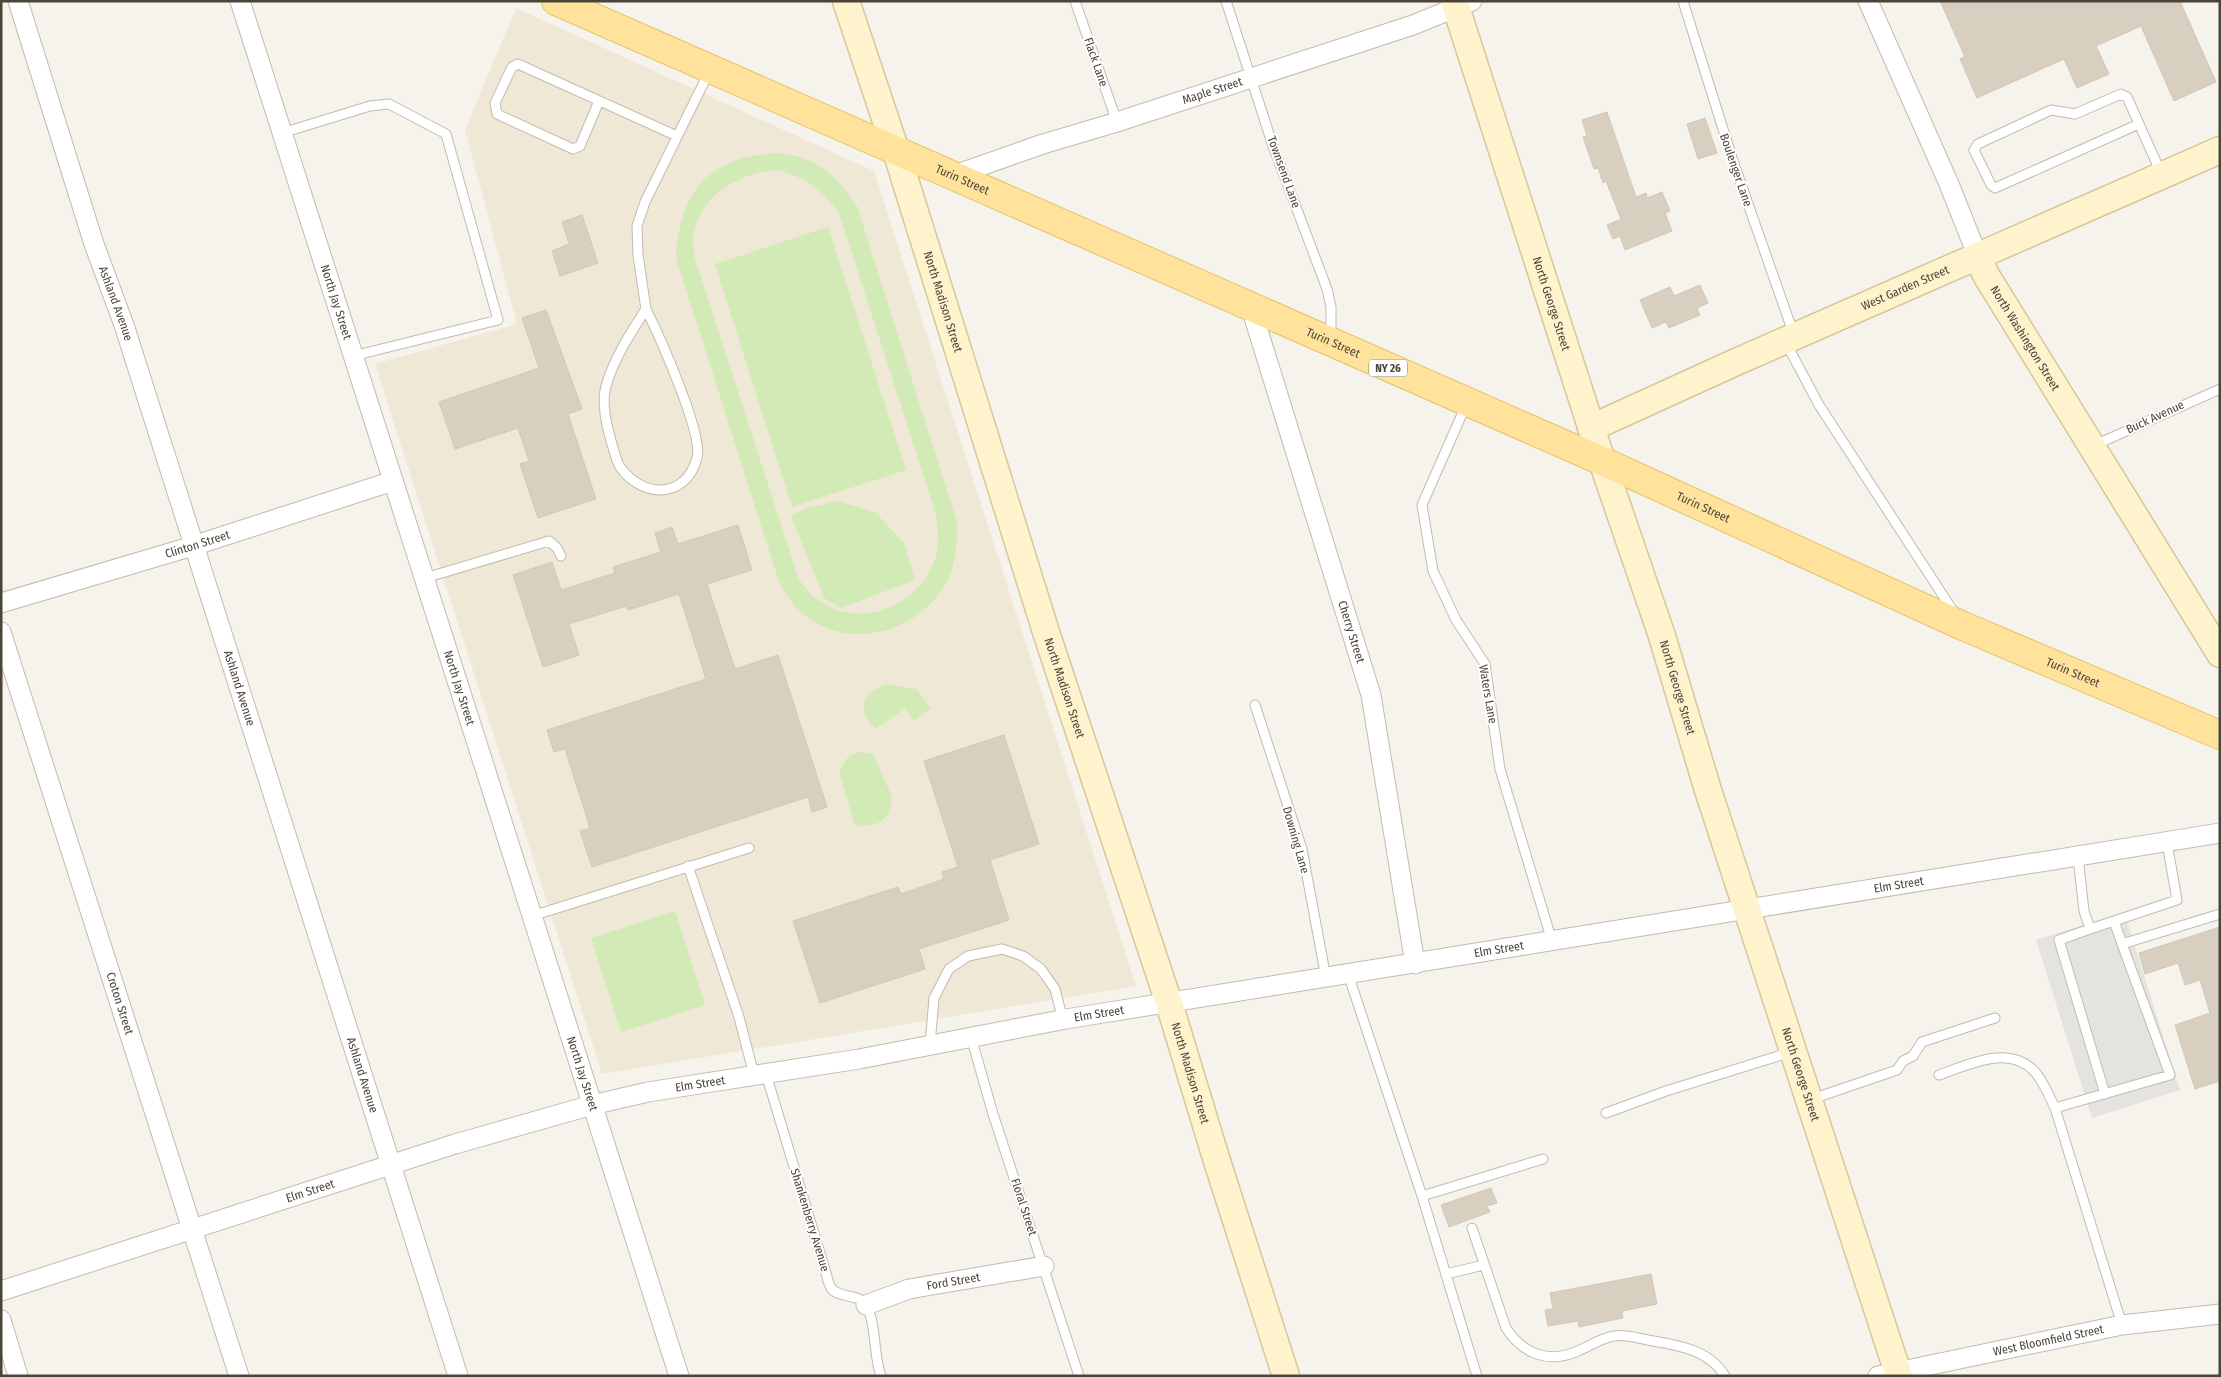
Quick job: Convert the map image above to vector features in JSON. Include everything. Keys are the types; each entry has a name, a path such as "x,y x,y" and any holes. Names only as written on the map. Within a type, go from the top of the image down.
{"main road":[{"name":"Turin Street","path":"556,1 1602,461 1963,626 2220,735"}],"street":[{"name":"Ashland Avenue","path":"18,1 94,244 124,326 458,1376"},
{"name":"North Jay Street","path":"240,1 679,1376"},
{"name":"North Madison Street","path":"846,1 896,152 1046,632 1169,1003 1216,1158 1286,1376"},
{"name":"North Washington Street","path":"1868,1 1986,275 2220,654"},
{"name":"Maple Street","path":"952,176 1043,144 1117,122 1412,25 1461,3"},
{"name":"North George Street","path":"1461,3 1602,461 1662,636 1707,787 1809,1099 1892,1375"},
{"name":"West Garden Street","path":"1592,428 2220,150"},
{"name":"Cherry Street","path":"1252,308 1371,695 1415,964"},
{"name":"Clinton Street","path":"1,603 193,546 393,481"},
{"name":"Croton Street","path":"1,632 239,1376"},
{"name":"Elm Street","path":"1,1291 455,1144 648,1092 930,1045 1063,1020 2220,833"},
{"name":"Ford Street","path":"866,1304 908,1289 1044,1266"},
{"name":"West Bloomfield Street","path":"1892,1375 2122,1325 2220,1314"},
{"path":"1,1320 18,1376"}],"lane":[{"name":"Flack Lane","path":"1076,1 1117,122"},
{"name":"Townsend Lane","path":"1226,1 1273,146 1327,289 1331,306 1331,343"},
{"name":"Boulenger Lane","path":"1683,1 1790,339 1819,406 1963,626"},
{"path":"599,101 580,146 573,149 497,114 495,104 512,67 518,64 677,136"},
{"path":"646,309 619,352 605,387 605,412 619,466 632,479 644,487 657,491 674,489 686,480 698,458 698,448 687,408 662,340 646,309 638,254 637,226 645,202 710,69"},
{"path":"2139,124 1995,188 1991,185 1974,150 1978,144 2051,110 2075,114 2121,94 2127,97 2139,124 2162,176"},
{"path":"282,133 370,106 389,104 446,134 498,320 353,356"},
{"name":"Buck Avenue","path":"2091,447 2220,388"},
{"name":"Waters Lane","path":"1467,402 1422,505 1433,571 1456,620 1485,664 1500,769 1552,941"},
{"path":"425,578 549,541 557,548 561,556"},
{"name":"Downing Lane","path":"1255,704 1302,849 1326,978"},
{"path":"2105,1094 2058,940 2177,900 2167,843"},
{"path":"532,916 749,848"},
{"path":"2078,857 2084,911 2090,929"},
{"name":"Shankenberry Avenue","path":"688,866 832,1289 841,1295 860,1299 866,1304"},
{"path":"2122,944 2220,914"},
{"path":"2055,1108 2170,1075 2114,921"},
{"path":"930,1045 934,998 949,970 968,956 1002,949 1023,956 1041,969 1055,989 1063,1020"},
{"path":"1348,974 1422,1196 1477,1376"},
{"path":"1809,1099 1897,1070 1904,1061 1913,1056 1922,1042 1995,1018"},
{"name":"Floral Street","path":"971,1037 993,1114 1079,1376"},
{"path":"1606,1113 1666,1090 1794,1052"},
{"path":"1939,1075 1990,1058 2009,1058 2022,1061 2035,1072 2055,1108 2122,1325"},
{"path":"1422,1196 1543,1159"},
{"path":"1472,1228 1506,1328 1514,1342 1527,1351 1543,1356 1558,1356 1576,1352 1604,1338 1615,1336 1632,1337 1694,1350 1711,1360 1725,1376"},
{"path":"1446,1274 1484,1265"},
{"path":"866,1304 875,1337 877,1367 881,1376"}],"shaded area":[{"path":"516,8 874,171 1136,986 602,1074 375,364 517,324 465,130"},
{"path":"2124,912 2180,1090 2092,1118 2036,940"}],"green space":[{"path":"778,153 792,155 815,164 833,176 857,206 957,522 953,565 943,588 930,604 913,618 895,627 875,633 855,634 834,631 815,622 795,607 780,585 676,258 678,234 692,196 703,182 717,170 734,161","holes":["778,170 813,186 826,197 839,213 934,508 938,546 933,565 924,581 911,594 895,605 878,611 860,614 842,611 824,604 810,593 799,580 695,259 693,240 696,224 702,211 711,199 722,190 748,176"]},
{"path":"828,227 906,470 792,507 715,264"},
{"path":"837,501 875,512 904,543 915,580 841,608 824,598 791,516 806,508"},
{"path":"885,684 916,689 931,708 914,721 905,709 876,728 868,720 864,705 871,693"},
{"path":"858,752 873,754 892,797 889,814 879,823 860,827 854,823 839,771 848,757"},
{"path":"675,911 705,1005 621,1032 591,938"}],"building":[{"path":"1940,1 2180,1 2216,82 2174,101 2141,26 2096,46 2109,74 2077,88 2064,59 1977,98 1960,59 1965,57"},
{"path":"1607,112 1636,197 1646,193 1647,198 1662,192 1670,211 1665,213 1672,231 1625,250 1620,236 1613,239 1607,225 1621,219 1606,181 1603,183 1598,168 1594,169 1583,137 1587,136 1582,120"},
{"path":"1705,118 1717,153 1698,159 1687,124"},
{"path":"582,215 598,263 560,276 552,251 569,244 562,222"},
{"path":"1700,285 1708,303 1697,308 1700,315 1669,328 1666,322 1652,328 1640,300 1670,287 1674,296"},
{"path":"546,310 582,409 568,414 596,499 538,518 520,464 529,461 518,428 455,449 439,402 539,368 522,318"},
{"path":"738,525 752,570 707,584 735,669 778,655 827,807 812,812 808,797 592,867 580,831 590,828 565,749 554,752 547,730 706,679 679,594 628,610 626,606 569,624 579,655 543,667 513,575 552,562 561,590 615,573 613,567 661,552 655,533 672,527 678,544"},
{"path":"1004,735 1039,844 990,860 1009,920 919,949 925,969 820,1003 793,921 898,887 901,894 944,879 942,872 958,867 924,761"},
{"path":"2220,927 2220,1081 2195,1089 2175,1025 2210,1013 2200,980 2185,985 2178,963 2145,974 2139,953"},
{"path":"1491,1188 1497,1203 1487,1206 1490,1212 1449,1227 1441,1205"},
{"path":"1651,1274 1657,1304 1622,1311 1623,1318 1579,1327 1578,1321 1548,1326 1545,1310 1553,1309 1550,1293"}]}
